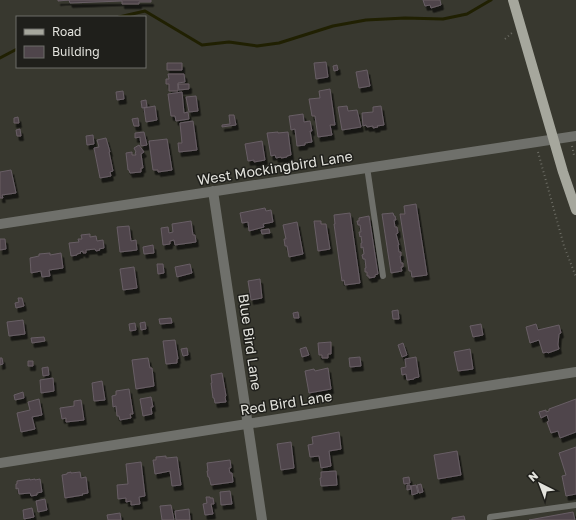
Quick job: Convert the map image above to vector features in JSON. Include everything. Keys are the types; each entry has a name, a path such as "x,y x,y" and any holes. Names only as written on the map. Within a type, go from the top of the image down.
{"main road":[{"path":"513,0 563,172 576,210"}],"street":[{"name":"West Mockingbird Lane","path":"0,224 576,136"},
{"name":"Blue Bird Lane","path":"213,191 262,520"},
{"name":"Red Bird Lane","path":"0,463 576,372"}],"lane":[{"path":"367,168 383,276"},
{"path":"490,520 490,517 576,505"}],"path":[{"path":"505,39 510,35"},
{"path":"538,151 564,246 576,277"}],"building":[{"path":"69,0 151,0 151,2 139,2 139,4 122,4 122,1 70,3"},
{"path":"423,0 440,0 441,5 431,8 430,5 425,6"},
{"path":"326,62 328,77 316,79 314,63"},
{"path":"167,63 182,63 182,70 167,70"},
{"path":"337,65 338,70 334,71 333,66"},
{"path":"367,70 370,86 359,88 356,72"},
{"path":"168,74 184,74 185,82 178,83 178,91 169,91 169,84 166,84 166,79 169,79"},
{"path":"178,84 189,84 189,89 179,90"},
{"path":"330,89 335,125 330,125 332,135 318,137 315,116 312,116 309,99 320,98 319,91"},
{"path":"123,91 124,99 117,100 116,92"},
{"path":"182,92 184,113 188,112 189,119 176,121 175,116 171,116 168,94"},
{"path":"196,96 198,111 189,112 186,97"},
{"path":"146,100 147,107 142,108 141,101"},
{"path":"155,106 157,120 146,122 144,108"},
{"path":"347,106 348,111 357,110 361,127 342,130 338,107"},
{"path":"381,106 384,125 373,128 373,126 363,126 362,113 373,112 373,107"},
{"path":"303,114 304,122 310,121 312,142 297,146 295,129 291,130 289,116"},
{"path":"229,115 234,115 236,125 222,127 222,125 230,124"},
{"path":"18,117 19,123 14,123 14,118"},
{"path":"138,118 139,126 134,126 132,119"},
{"path":"193,121 197,150 179,152 178,143 182,143 180,123"},
{"path":"20,129 21,136 17,136 16,130"},
{"path":"144,132 147,145 141,146 140,137 135,138 135,133"},
{"path":"288,132 291,155 287,157 276,158 275,155 271,156 267,133"},
{"path":"93,135 94,144 87,145 86,136"},
{"path":"106,138 113,171 110,172 111,176 100,178 94,148 99,147 97,140"},
{"path":"167,139 172,170 158,172 158,170 153,170 149,141"},
{"path":"262,141 265,160 254,162 254,160 248,161 245,144"},
{"path":"139,145 144,152 141,154 143,168 141,168 141,172 130,173 128,170 126,153 132,152 132,155 136,155 134,148"},
{"path":"11,170 16,193 2,195 3,198 0,198 0,172"},
{"path":"416,204 427,275 412,277 411,271 409,271 400,214 405,214 404,206"},
{"path":"265,208 266,211 271,210 273,222 263,224 264,227 249,231 248,222 242,223 240,213"},
{"path":"350,213 360,283 345,285 344,280 342,281 334,215"},
{"path":"393,213 396,220 394,220 395,227 397,227 398,233 396,234 403,267 401,267 402,271 391,273 382,214"},
{"path":"369,216 378,274 375,275 375,277 369,278 369,276 367,276 367,272 365,272 365,259 363,259 362,255 364,254 363,247 361,248 362,243 359,232 361,232 360,225 358,225 357,221 359,221 359,218"},
{"path":"191,221 193,235 195,235 196,242 175,245 174,240 170,241 170,244 163,245 161,228 168,227 169,233 173,232 172,224"},
{"path":"314,221 321,221 321,224 326,224 330,249 318,251"},
{"path":"297,222 303,254 289,257 287,246 285,246 284,239 286,239 283,225"},
{"path":"129,226 131,241 136,240 137,250 120,252 117,227"},
{"path":"269,229 270,233 262,234 261,230"},
{"path":"90,234 90,237 96,236 97,241 103,240 104,248 96,251 95,249 86,250 86,253 83,253 83,251 77,255 71,256 69,243 79,242 78,239 82,239 81,235"},
{"path":"0,239 5,239 6,249 0,250"},
{"path":"153,245 154,253 144,254 143,247"},
{"path":"50,253 50,255 61,253 63,268 49,270 50,276 42,277 41,271 31,273 30,258 39,256 39,254"},
{"path":"157,264 163,264 164,273 158,274"},
{"path":"190,264 192,273 177,277 175,267"},
{"path":"134,267 137,288 123,290 120,269"},
{"path":"260,279 262,298 251,300 248,281"},
{"path":"18,298 22,298 24,306 16,308 15,303 19,302"},
{"path":"398,310 399,319 393,319 392,311"},
{"path":"298,312 299,318 294,318 293,313"},
{"path":"171,318 172,323 160,324 159,319"},
{"path":"23,320 25,334 9,336 7,322"},
{"path":"145,322 146,329 141,330 140,323"},
{"path":"135,323 136,330 130,331 129,324"},
{"path":"481,324 483,335 473,337 470,326"},
{"path":"536,324 538,330 559,325 561,333 559,334 559,349 548,353 543,353 539,340 530,343 526,327"},
{"path":"44,337 45,341 32,343 31,338"},
{"path":"175,340 178,359 177,363 166,364 163,341"},
{"path":"331,342 331,354 328,354 328,358 322,358 322,355 319,355 318,343"},
{"path":"403,343 407,355 402,357 398,345"},
{"path":"306,347 309,355 302,357 300,349"},
{"path":"187,348 188,355 183,356 181,349"},
{"path":"470,349 473,369 458,371 454,352"},
{"path":"360,357 361,366 350,367 349,358"},
{"path":"416,357 419,377 407,380 406,374 402,375 401,368 406,367 405,359"},
{"path":"0,358 2,358 3,364 0,365"},
{"path":"148,358 150,368 152,368 154,386 136,389 132,360"},
{"path":"28,361 33,361 33,366 28,366"},
{"path":"48,367 49,375 43,376 42,368"},
{"path":"328,368 331,389 309,393 305,371 314,369 315,371"},
{"path":"222,373 226,402 215,403 213,398 211,375"},
{"path":"53,378 54,391 41,393 40,380"},
{"path":"102,381 105,400 94,401 92,383"},
{"path":"129,389 133,414 130,414 131,418 120,420 119,416 117,416 116,406 113,407 112,396 116,395 116,391"},
{"path":"23,392 24,398 15,400 14,395"},
{"path":"151,397 153,407 151,407 152,414 143,416 140,399"},
{"path":"39,399 42,415 32,417 35,429 21,432 17,413 30,410 28,402"},
{"path":"576,399 576,432 560,438 558,431 551,433 547,422 549,421 547,415 541,418 539,412 546,410 546,412 549,411 549,409"},
{"path":"81,400 84,420 66,422 66,418 62,419 60,408 74,406 74,401"},
{"path":"339,432 341,449 329,451 331,466 321,468 319,456 310,457 308,445 313,444 312,437"},
{"path":"291,442 294,468 281,470 277,444"},
{"path":"576,447 576,494 566,496 562,476 566,475 559,453"},
{"path":"457,451 461,475 438,479 434,455"},
{"path":"166,456 166,458 177,457 181,485 172,486 170,471 155,474 153,460 156,460 156,457"},
{"path":"230,460 231,468 229,468 230,473 232,473 233,482 211,485 208,477 207,463"},
{"path":"141,462 145,496 139,497 140,504 131,505 131,501 126,502 126,498 118,499 117,485 128,484 126,464"},
{"path":"336,471 337,485 321,486 321,472"},
{"path":"71,472 80,472 81,478 86,477 88,493 65,498 62,475"},
{"path":"409,477 410,483 404,484 403,478"},
{"path":"40,479 42,492 31,496 30,493 19,494 18,488 16,489 17,481"},
{"path":"421,484 423,492 419,493 417,485"},
{"path":"407,485 410,485 411,489 407,490"},
{"path":"416,485 418,493 412,495 411,486"},
{"path":"230,491 232,504 221,505 220,492"},
{"path":"206,497 213,498 214,504 211,504 213,514 205,515 203,504 207,503"},
{"path":"45,499 47,510 38,512 36,501"},
{"path":"171,505 174,520 162,520 160,506"},
{"path":"32,508 34,517 24,519 23,510"},
{"path":"189,509 190,520 176,520 175,511"},
{"path":"573,512 575,520 529,520"},
{"path":"120,513 121,520 108,520 107,515"},
{"path":"464,516 465,520 452,520 452,518"}],"waterway":[{"path":"123,16 145,11 202,45 229,42 257,46 279,43 333,26 366,20 405,18 443,19 467,14 491,0"},
{"path":"0,58 16,50"}]}
